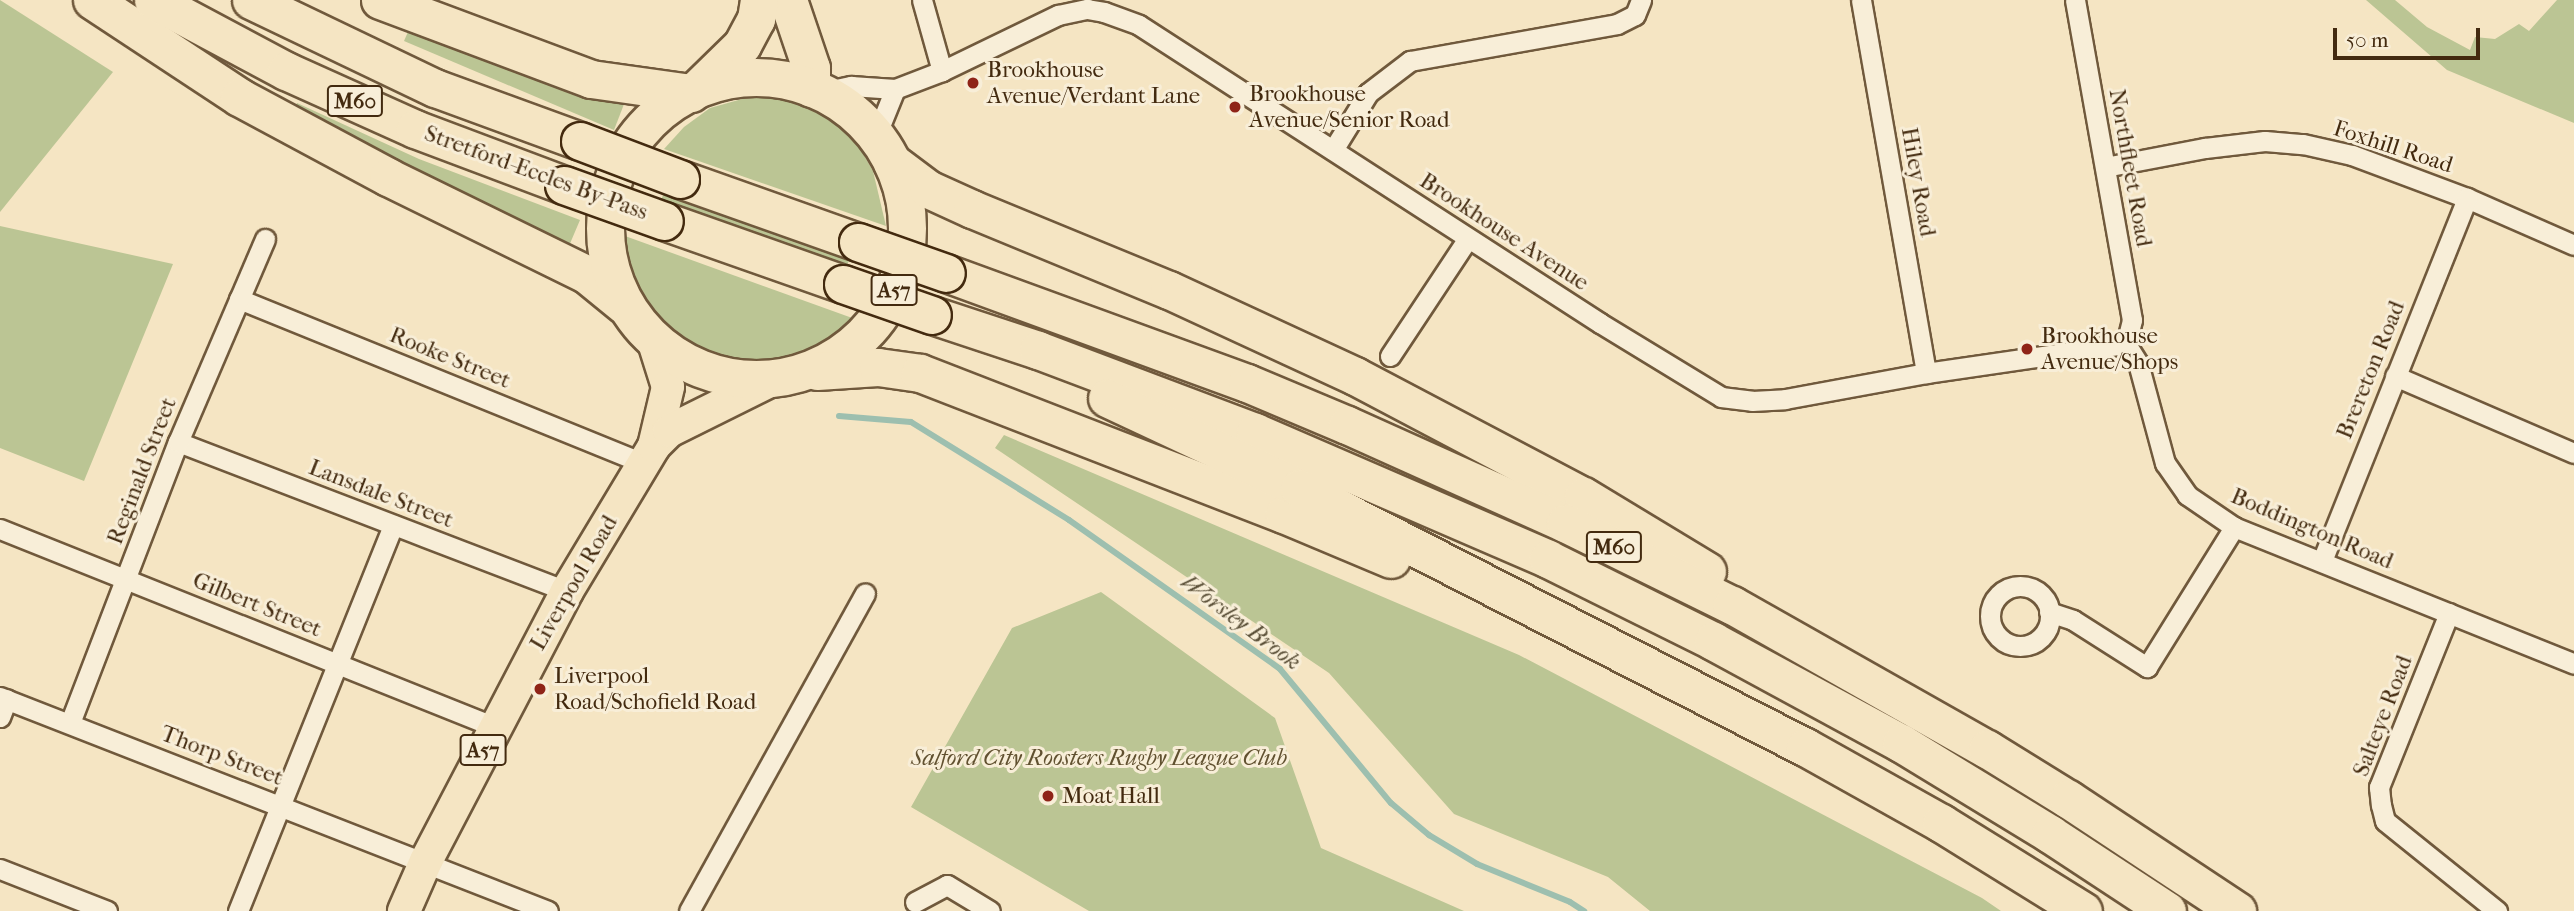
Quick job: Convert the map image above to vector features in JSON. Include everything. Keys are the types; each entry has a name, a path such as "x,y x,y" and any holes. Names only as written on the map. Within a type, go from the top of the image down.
{"highway":[{"name":"M60","path":"92,0 239,97 388,177 586,274 641,323"},
{"name":"Stretford-Eccles By-Pass","path":"153,0 286,71 415,129 664,221 932,315"},
{"name":"Stretford-Eccles By-Pass","path":"251,0 435,88 1247,383 1434,462 1673,576 1811,648"},
{"path":"380,0 556,67 620,85 692,92"},
{"name":"A57","path":"692,92 743,44 756,19 759,0"},
{"path":"788,0 816,90"},
{"name":"A57","path":"761,78 816,90 843,105 885,151 907,216 905,254 894,290 874,322 855,342 832,359 787,376 735,378 707,371 681,358 641,323 613,276 607,248 606,219 613,181 641,131 669,106 692,92 726,80 761,78"},
{"path":"885,151 928,188 972,209 1194,301 1330,363 1440,419 1677,550 1811,648"},
{"name":"M60","path":"932,315 1038,350 1255,432 1548,559 1713,641 1901,744 2050,834 2167,911"},
{"path":"932,315 1299,488 1805,747 1941,823 2083,911"},
{"path":"787,376 851,368 894,368 944,382 1284,514 1459,588 1572,629"},
{"name":"M60","path":"1811,648 2068,799 2237,911"}],"main road":[{"name":"Liverpool Road","path":"641,323 668,387 649,455"},
{"name":"Liverpool Road","path":"404,911 426,861 567,591 649,455 669,431 787,376"}],"street":[{"path":"922,0 942,71"},
{"path":"1333,150 1368,93 1410,61 1618,24 1635,15 1641,0"},
{"name":"Hiley Road","path":"1861,0 1926,373"},
{"name":"Northfleet Road","path":"2075,0 2132,320 2126,344"},
{"name":"Brookhouse Avenue","path":"816,90 851,86 895,89 942,71 1058,15 1087,9 1104,12 1139,25 1468,238 1721,397 1752,401 1785,399 1926,373 2126,344"},
{"path":"885,151 880,126 895,89"},
{"name":"Foxhill Road","path":"2105,167 2205,148 2265,141 2303,144 2352,155 2467,198 2574,245"},
{"name":"Brereton Road","path":"2322,561 2467,198"},
{"path":"1390,356 1468,238"},
{"name":"Reginald Street","path":"70,723 178,442 265,239"},
{"name":"Rooke Street","path":"239,299 649,455"},
{"name":"Boddington Road","path":"2126,344 2138,363 2165,463 2187,495 2234,527 2574,664"},
{"path":"2395,376 2574,453"},
{"name":"Lansdale Street","path":"178,442 567,591"},
{"path":"238,911 335,663 393,525"},
{"path":"2049,612 2073,620 2147,667 2234,527"},
{"name":"Gilbert Street","path":"0,529 495,727"},
{"path":"689,911 865,594"},
{"name":"Salteye Road","path":"2449,613 2379,787 2381,805 2385,821 2497,911"},
{"name":"Thorp Street","path":"2,704 70,723 548,911"},
{"path":"0,869 80,906 107,911"},
{"path":"915,902 947,885 990,911"}],"green space":[{"path":"0,0 113,72 0,212"},
{"path":"2366,0 2395,0 2427,27 2470,50 2475,37 2495,39 2519,24 2529,31 2557,0 2574,0 2574,123 2447,70"},
{"path":"411,25 626,99 614,130 404,41"},
{"path":"774,96 805,102 834,118 856,141 873,171 886,226 664,149 684,127 710,108 742,99"},
{"path":"297,103 419,159 580,220 566,253 291,117"},
{"path":"663,195 849,259 846,268 660,204"},
{"path":"0,226 173,264 84,481 0,448"},
{"path":"625,236 855,319 827,344 791,363 743,373 716,371 698,364 675,348 657,328 642,305 630,275"},
{"path":"1004,435 1519,655 1982,898 2001,911 1650,911 1608,877 1454,814 1329,673 995,448"},
{"name":"Salford City Roosters Rugby League Club","path":"1101,592 1275,718 1321,848 1464,911 1089,911 911,807 1012,628"}],"waterway":[{"name":"Worsley Brook","path":"839,416 911,422 1069,520 1280,669 1391,803 1429,835 1477,864 1570,902 1584,911"}],"place":[{"name":"Brookhouse Avenue/Verdant Lane","path":"973,83"},
{"name":"Brookhouse Avenue/Senior Road","path":"1235,107"},
{"name":"Brookhouse Avenue/Shops","path":"2027,349"},
{"name":"Liverpool Road/Schofield Road","path":"540,689"},
{"name":"Moat Hall","path":"1048,796"}]}
